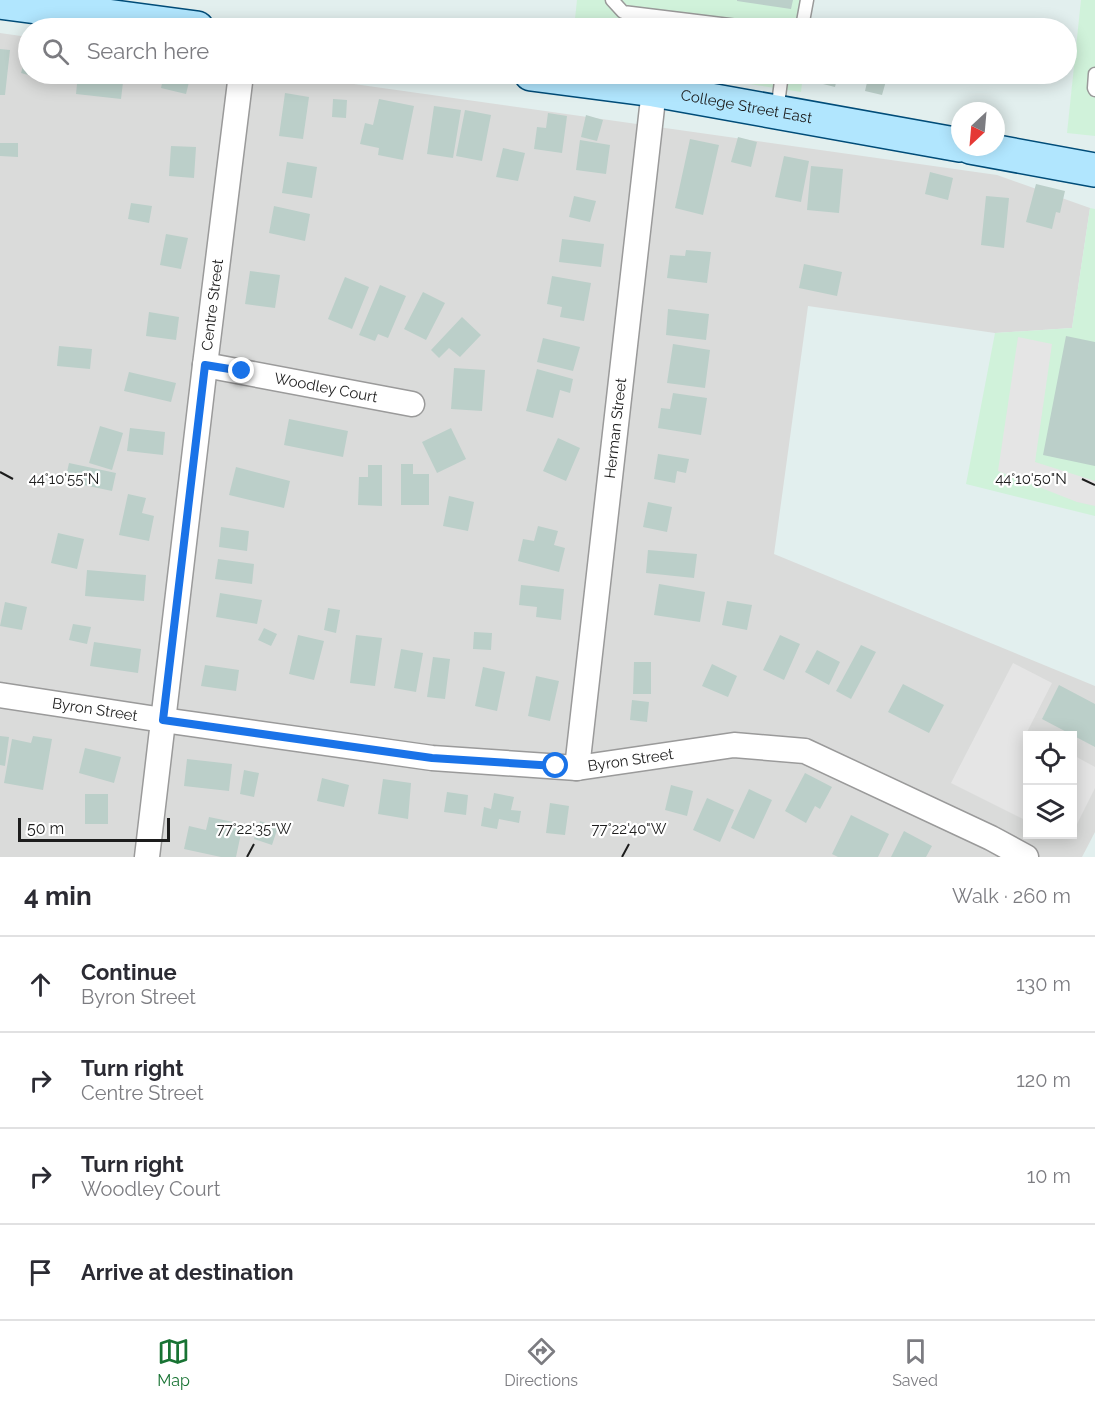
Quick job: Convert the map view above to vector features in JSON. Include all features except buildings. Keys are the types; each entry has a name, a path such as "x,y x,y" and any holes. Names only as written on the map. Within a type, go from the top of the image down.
{"main road":[{"path":"0,2 121,18"},
{"name":"College Street East","path":"634,84 655,86 777,112 951,143"},
{"path":"1005,153 1095,170"}],"street":[{"name":"Centre Street","path":"147,857 240,84"},
{"name":"Herman Street","path":"577,768 655,86"},
{"name":"Woodley Court","path":"205,365 412,404"},
{"name":"Byron Street","path":"0,695 432,758 577,768 734,745 805,751 991,838 1026,857"}],"lane":[{"path":"612,0 623,12 644,18"},
{"path":"804,18 807,0"},
{"path":"1095,74 1095,90"},
{"path":"777,112 781,84"}],"shaded area":[{"path":"577,0 810,0 808,18 575,18"},
{"path":"1081,0 1095,0 1095,136 1067,133 1072,84 1077,84 1077,38"},
{"path":"0,33 18,36 18,84 354,84 997,175 1090,208 1072,328 995,333 808,306 774,554 1095,686 1095,832 1082,857 0,857"},
{"path":"749,84 802,84 801,92"},
{"path":"1090,208 1095,209 1095,516 966,484 995,333 1072,328"},
{"path":"1018,337 1052,344 1035,462 1095,481 1095,506 1077,502 998,471"},
{"path":"1013,663 1052,683 1028,731 1023,731 1023,819 951,783"},
{"path":"1077,757 1095,767 1095,788 1077,824"}],"route":[{"path":"242,371 205,365 163,720 432,758 556,766"}]}
